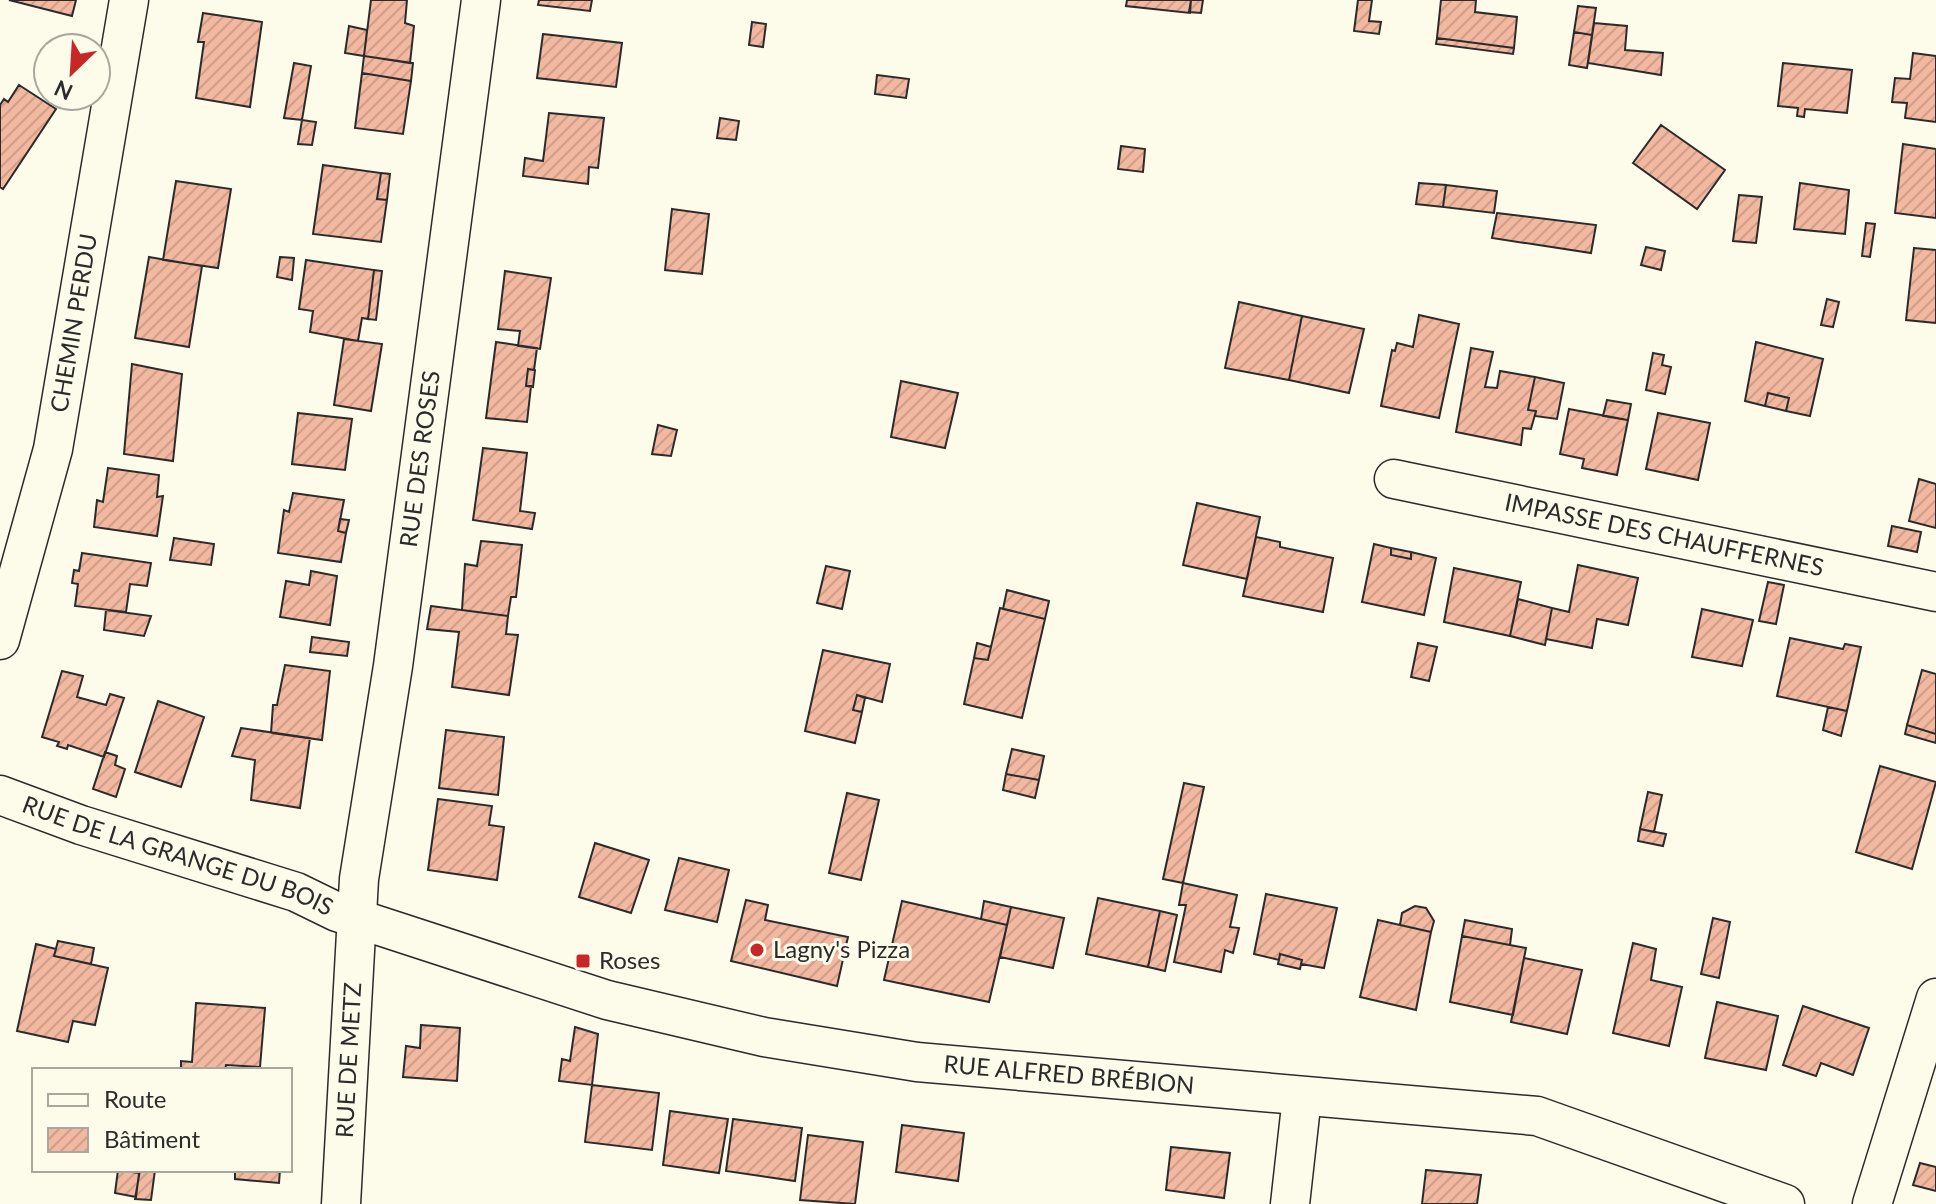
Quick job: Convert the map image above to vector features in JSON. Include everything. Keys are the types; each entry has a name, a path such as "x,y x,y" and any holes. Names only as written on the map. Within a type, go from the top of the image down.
{"street":[{"name":"CHEMIN PERDU","path":"0,640 53,449 129,0"},
{"name":"RUE DES ROSES","path":"357,918 359,879 393,666 481,0"},
{"name":"IMPASSE DES CHAUFFERNES","path":"1394,479 1936,592"},
{"name":"RUE DE LA GRANGE DU BOIS","path":"0,795 81,825 296,892 357,918"},
{"name":"RUE ALFRED BRÉBION","path":"357,918 607,1000 764,1037 917,1062 1537,1116 1785,1204"},
{"name":"RUE DE METZ","path":"341,1204 357,918"},
{"path":"1872,1204 1936,998"},
{"path":"1290,1204 1302,1097"}],"building":[{"path":"9,0 76,0 72,16"},
{"path":"371,0 407,0 405,23 414,26 410,63 364,56"},
{"path":"539,0 592,0 590,11 538,5"},
{"path":"1127,0 1191,0 1190,13 1126,6"},
{"path":"1191,0 1203,0 1201,13 1189,12"},
{"path":"1358,0 1372,0 1369,21 1381,22 1379,34 1354,31"},
{"path":"1441,0 1476,0 1475,12 1517,17 1514,48 1437,38"},
{"path":"1578,6 1596,8 1592,35 1574,32"},
{"path":"203,13 262,22 250,107 196,98 204,42 198,42"},
{"path":"752,22 766,24 763,47 749,45"},
{"path":"1594,23 1627,26 1625,50 1663,53 1661,75 1588,63"},
{"path":"349,26 367,30 364,56 345,53"},
{"path":"1574,32 1592,35 1587,68 1569,65"},
{"path":"543,34 622,43 616,87 537,78"},
{"path":"1437,38 1514,48 1513,54 1436,44"},
{"path":"1913,53 1936,56 1936,122 1905,118 1907,103 1892,102 1895,78 1910,79"},
{"path":"364,56 413,63 411,81 362,73"},
{"path":"294,63 311,66 302,120 284,118"},
{"path":"1783,63 1852,70 1847,113 1805,109 1804,117 1797,116 1798,108 1778,106"},
{"path":"362,73 411,81 403,134 355,128"},
{"path":"877,75 909,79 906,98 875,94"},
{"path":"19,85 32,93 32,112 54,112 3,189 0,187 0,105 4,99 8,102"},
{"path":"549,113 604,118 598,168 589,167 588,184 523,176 525,158 543,161"},
{"path":"720,118 739,121 736,140 717,138"},
{"path":"302,120 316,122 312,145 298,144"},
{"path":"1661,125 1725,170 1697,209 1633,163"},
{"path":"1903,144 1936,149 1936,218 1895,213"},
{"path":"1121,146 1145,149 1143,172 1118,169"},
{"path":"323,165 381,173 377,199 387,200 381,242 313,234"},
{"path":"381,173 390,174 387,200 377,199"},
{"path":"176,181 231,189 218,268 163,260"},
{"path":"1419,183 1446,185 1443,207 1416,204"},
{"path":"1800,183 1849,190 1845,234 1794,229"},
{"path":"1446,185 1497,191 1494,213 1443,207"},
{"path":"1739,195 1762,197 1756,243 1733,241"},
{"path":"672,209 709,214 702,274 665,270"},
{"path":"1497,213 1596,225 1591,253 1492,238"},
{"path":"1866,223 1875,224 1870,257 1862,256"},
{"path":"1646,247 1665,251 1661,270 1641,265"},
{"path":"1914,248 1936,250 1936,323 1906,320"},
{"path":"149,257 202,266 189,347 135,338"},
{"path":"280,257 294,258 292,280 277,277"},
{"path":"306,260 374,270 368,319 362,318 358,341 310,332 313,311 299,309"},
{"path":"374,270 382,271 376,320 368,319"},
{"path":"505,271 551,278 540,349 518,346 520,331 498,329"},
{"path":"1827,299 1839,302 1833,327 1821,325"},
{"path":"1239,302 1302,316 1289,380 1225,368"},
{"path":"1419,315 1459,324 1439,418 1381,406 1392,350 1395,351 1397,343 1413,347"},
{"path":"1302,316 1364,329 1349,393 1289,380"},
{"path":"344,339 382,344 371,411 334,405"},
{"path":"496,342 537,348 534,370 528,369 526,386 531,386 527,422 486,418"},
{"path":"1756,342 1823,359 1810,416 1786,411 1789,398 1768,393 1765,406 1745,401"},
{"path":"1471,348 1493,352 1485,387 1497,388 1500,371 1535,377 1528,410 1536,411 1531,429 1523,428 1521,445 1456,432"},
{"path":"1653,353 1664,355 1662,365 1671,367 1665,394 1646,390"},
{"path":"132,364 182,374 173,461 124,454"},
{"path":"528,369 535,370 533,387 526,386"},
{"path":"1535,377 1564,383 1557,419 1535,416 1536,411 1528,410"},
{"path":"901,381 958,393 945,448 891,437"},
{"path":"1768,393 1789,398 1786,411 1765,406"},
{"path":"1607,400 1631,404 1628,420 1603,416"},
{"path":"1569,409 1628,420 1617,475 1582,468 1584,459 1560,454"},
{"path":"298,413 352,419 345,470 292,464"},
{"path":"1658,413 1710,423 1698,480 1646,469"},
{"path":"658,425 677,430 671,456 652,454"},
{"path":"483,448 527,453 520,511 535,513 532,529 473,520"},
{"path":"108,468 159,475 157,497 163,496 157,536 94,527 97,500 103,502"},
{"path":"1919,479 1936,484 1936,528 1909,521"},
{"path":"293,493 344,500 338,531 346,533 341,562 278,553 284,510 289,512"},
{"path":"1197,503 1260,517 1247,579 1183,565"},
{"path":"340,519 349,520 346,533 338,531"},
{"path":"1892,526 1921,532 1917,552 1888,546"},
{"path":"1256,537 1280,542 1280,547 1333,558 1323,612 1243,596"},
{"path":"174,538 214,544 211,565 170,560"},
{"path":"481,541 522,545 516,597 511,597 508,616 462,610 465,564 477,566"},
{"path":"1374,544 1391,548 1391,555 1411,559 1411,552 1436,558 1424,615 1362,602"},
{"path":"1391,548 1411,552 1411,559 1391,555"},
{"path":"82,553 151,563 147,586 130,584 126,612 75,606 78,584 72,583 74,570 79,571"},
{"path":"1578,565 1638,578 1628,625 1597,619 1592,648 1546,639 1552,608 1569,612"},
{"path":"826,566 850,571 842,609 817,603"},
{"path":"1454,568 1521,582 1510,636 1444,622"},
{"path":"311,571 337,576 330,625 280,617 286,581 309,585"},
{"path":"1768,582 1784,585 1776,624 1759,621"},
{"path":"1007,590 1049,601 1045,619 1003,609"},
{"path":"1518,599 1552,608 1545,645 1510,636"},
{"path":"431,606 508,616 506,634 518,635 509,695 452,687 459,632 427,629"},
{"path":"1000,608 1045,619 1022,718 964,704 974,658 988,660"},
{"path":"1702,609 1753,620 1742,666 1692,657"},
{"path":"106,610 151,616 144,636 104,630"},
{"path":"312,637 349,642 347,656 310,652"},
{"path":"1790,638 1843,649 1845,644 1861,647 1847,711 1777,696"},
{"path":"977,643 991,647 988,660 974,658"},
{"path":"1418,643 1437,647 1429,681 1411,677"},
{"path":"823,650 890,664 882,702 857,695 853,710 862,712 855,743 805,731"},
{"path":"285,665 330,671 322,740 271,733 273,705 277,705"},
{"path":"1922,670 1936,674 1936,734 1907,725"},
{"path":"62,671 83,676 77,697 106,705 110,694 124,698 104,757 68,745 67,749 57,746 59,742 42,737"},
{"path":"857,695 865,698 862,712 853,710"},
{"path":"158,701 204,717 181,787 135,772"},
{"path":"1828,707 1847,711 1841,736 1823,730"},
{"path":"1907,725 1936,734 1936,743 1905,734"},
{"path":"241,728 310,738 300,808 251,800 255,760 232,756"},
{"path":"446,730 504,737 498,795 439,788"},
{"path":"1012,749 1044,756 1039,780 1006,774"},
{"path":"105,752 117,756 115,765 125,769 116,797 93,789"},
{"path":"1880,766 1936,782 1912,869 1856,852"},
{"path":"1006,774 1039,780 1035,798 1003,790"},
{"path":"1184,783 1204,787 1183,883 1163,879"},
{"path":"1648,792 1662,795 1654,832 1640,829"},
{"path":"847,793 879,800 861,880 829,873"},
{"path":"438,799 492,806 489,825 504,827 497,880 428,870"},
{"path":"1640,829 1666,834 1663,846 1638,841"},
{"path":"595,843 649,860 631,913 579,897"},
{"path":"679,858 729,870 717,922 665,910"},
{"path":"1183,883 1237,895 1230,927 1239,928 1233,953 1225,950 1221,972 1174,962 1186,905 1179,905"},
{"path":"1266,894 1337,908 1324,968 1301,964 1302,960 1280,954 1279,960 1254,954"},
{"path":"1098,898 1160,911 1148,967 1086,954"},
{"path":"746,900 768,905 765,920 848,937 837,986 731,961"},
{"path":"902,901 1007,925 989,1002 884,980"},
{"path":"984,901 1011,907 1007,925 981,919"},
{"path":"1415,906 1426,908 1434,921 1431,932 1400,925 1402,913"},
{"path":"1011,907 1064,918 1053,968 1000,957"},
{"path":"1160,911 1177,915 1165,971 1148,967"},
{"path":"1713,918 1730,922 1719,978 1701,974"},
{"path":"1378,920 1431,932 1416,1010 1360,997"},
{"path":"1465,920 1512,929 1510,945 1462,936"},
{"path":"1462,936 1526,948 1513,1015 1450,1002"},
{"path":"58,941 94,948 91,964 54,956"},
{"path":"1633,943 1656,949 1651,980 1682,987 1669,1046 1613,1033"},
{"path":"36,944 56,949 54,956 108,968 95,1025 73,1021 68,1042 17,1031"},
{"path":"1280,954 1302,960 1300,969 1278,964"},
{"path":"1524,958 1582,970 1567,1034 1511,1022"},
{"path":"1717,1002 1778,1016 1766,1070 1705,1058"},
{"path":"196,1003 265,1008 260,1067 226,1065 225,1068 181,1068 181,1061 192,1062"},
{"path":"1803,1006 1869,1028 1853,1075 1821,1063 1816,1076 1783,1065"},
{"path":"421,1025 460,1028 457,1081 403,1077 406,1046 420,1048"},
{"path":"575,1027 598,1034 592,1085 559,1081 562,1059 570,1061"},
{"path":"592,1085 659,1093 652,1150 585,1142"},
{"path":"670,1111 728,1119 719,1173 663,1165"},
{"path":"733,1119 802,1128 795,1181 726,1171"},
{"path":"902,1125 964,1133 958,1181 896,1172"},
{"path":"808,1135 863,1142 855,1204 800,1200"},
{"path":"1171,1147 1230,1153 1224,1198 1166,1190"},
{"path":"1920,1163 1936,1167 1936,1191 1913,1185"},
{"path":"1426,1170 1481,1175 1477,1204 1422,1204"},
{"path":"118,1172 139,1173 136,1197 115,1193"},
{"path":"140,1172 155,1172 151,1200 135,1199"},
{"path":"235,1172 280,1172 279,1183 235,1179"}],"place":[{"name":"Lagny's Pizza","path":"757,950"},
{"name":"Roses","path":"583,961"}]}
